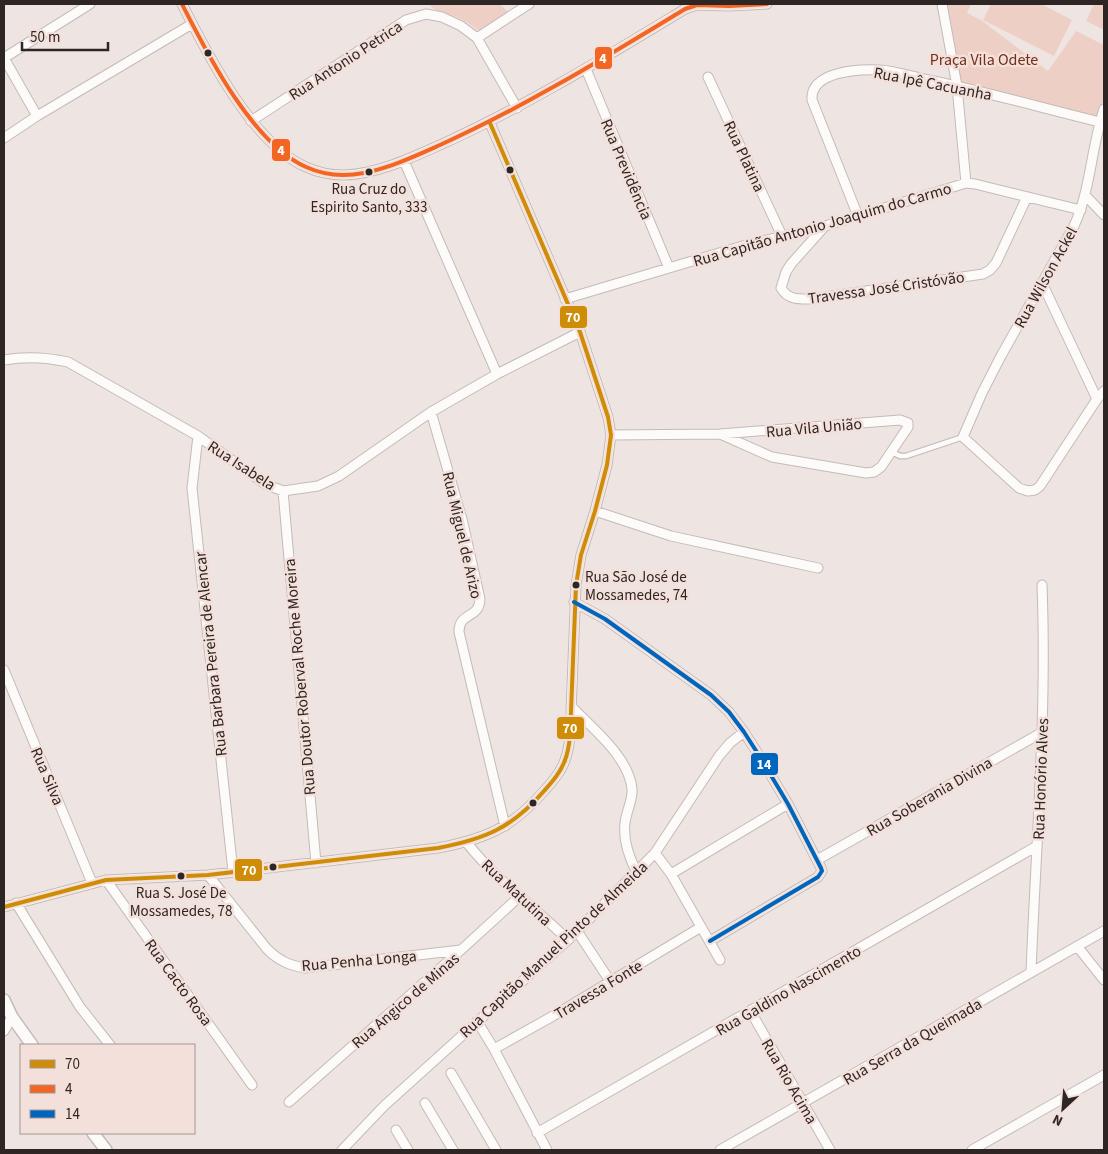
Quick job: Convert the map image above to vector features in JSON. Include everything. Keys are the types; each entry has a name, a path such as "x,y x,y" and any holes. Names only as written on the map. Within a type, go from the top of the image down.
{"street":[{"path":"37,116 4,58 90,4"},
{"path":"182,4 192,24 251,121 286,155 305,167 319,172 343,175 369,171 404,161 490,123 586,69 684,9 697,5 768,4"},
{"path":"477,38 530,4"},
{"path":"942,4 957,86 966,183"},
{"name":"Rua Antonio Petrica","path":"251,121 406,20 426,14 442,17 461,26 477,38 516,108"},
{"path":"4,138 37,116 192,24"},
{"name":"Rua Previdência","path":"586,69 669,268"},
{"name":"Rua Ipê Cacuanha","path":"858,216 812,100 814,87 821,81 834,75 854,70 883,70 957,86 1100,122"},
{"name":"Rua Platina","path":"708,77 782,236"},
{"name":"Rua Wilson Ackel","path":"963,437 982,393 1082,210 1104,109"},
{"path":"4,907 16,902 106,880 208,875 316,864 467,843 520,817 556,778 566,759 570,737 574,602 581,555 607,465 611,435 608,417 580,332 490,123"},
{"path":"404,161 497,374"},
{"name":"Rua Capitão Antonio Joaquim do Carmo","path":"565,299 782,236 825,226 966,183 1082,210"},
{"path":"1086,196 1104,215"},
{"name":"Travessa José Cristóvão","path":"825,226 786,272 781,288 789,297 811,299 983,274 996,263 1027,197"},
{"path":"1042,283 1097,398"},
{"name":"Rua Isabela","path":"4,360 22,356 52,358 68,362 198,436 265,484 283,491 318,486 339,476 432,412 497,374 580,332"},
{"path":"963,437 1019,488 1028,491 1035,490 1040,486 1097,398 1104,391"},
{"name":"Rua Miguel de Arizo","path":"432,412 462,519 480,598 480,605 476,612 463,619 459,625 459,632 505,826"},
{"name":"Rua Vila União","path":"611,435 720,434 900,420 908,423 906,430 881,467 874,472 866,473 772,457 720,434"},
{"name":"Rua Barbara Pereira de Alencar","path":"198,436 192,488 233,872"},
{"name":"Rua Doutor Roberval Roche Moreira","path":"283,491 316,864"},
{"path":"595,511 671,536 818,568"},
{"name":"Rua Honório Alves","path":"1031,972 1038,846 1044,645 1042,585"},
{"path":"574,602 605,619 711,695 728,712 744,732 788,804 822,872 818,877 710,941"},
{"name":"Rua Silva","path":"4,670 92,883"},
{"path":"571,706 619,756 630,775 633,791 625,824 630,858 636,871"},
{"name":"Rua Capitão Manuel Pinto de Almeida","path":"342,1150 384,1106 568,940 656,853 719,756 730,743 744,732"},
{"name":"Rua Soberania Divina","path":"817,860 1041,733"},
{"path":"671,874 788,804"},
{"name":"Rua Matutina","path":"467,843 491,870 568,940"},
{"name":"Rua Galdino Nascimento","path":"537,1133 1038,846"},
{"path":"656,853 671,874 720,960"},
{"name":"Rua Penha Longa","path":"208,875 267,949 277,959 289,965 305,968 461,950"},
{"name":"Rua Cacto Rosa","path":"106,880 252,1084"},
{"name":"Rua Angico de Minas","path":"289,1102 520,896"},
{"path":"16,902 80,1007 109,1044"},
{"name":"Travessa Fonte","path":"494,1049 701,927"},
{"path":"577,931 610,981"},
{"name":"Rua Serra da Queimada","path":"720,1150 804,1104 1104,931"},
{"path":"1077,946 1104,980"},
{"path":"4,1000 12,1017 31,1044"},
{"name":"Rua Rio Acima","path":"751,1012 830,1150"},
{"path":"4,1031 12,1017"},
{"path":"477,1021 494,1049 547,1150"},
{"path":"451,1073 496,1150"},
{"path":"972,1150 1104,1075"},
{"path":"425,1103 453,1150"},
{"path":"396,1130 408,1150"},
{"path":"94,1134 104,1150"}],"lane":[{"path":"892,452 904,456 963,437"}],"green space":[{"path":"429,4 500,4 508,12 479,31 464,21 431,7"},
{"name":"Praça Vila Odete","path":"939,4 971,4 967,13 981,20 1048,71 1076,31 1104,45 1104,98 1099,115 1097,117 959,83"},
{"path":"991,4 1041,4 1072,20 1054,56 983,20"},
{"path":"1094,4 1104,4 1104,30 1086,21"}],"transit line":[{"name":"4","path":"182,4 233,96 268,139 286,155 306,167 324,173 343,175 368,172 393,165 472,130 564,81 685,9 697,5 767,4"},
{"name":"70","path":"4,907 106,880 208,875 438,848 455,844 484,836 509,823 532,804 559,773 567,755 570,737 576,585 581,555 607,465 611,435 608,417 580,332 490,123"},
{"name":"14","path":"574,602 605,619 711,695 729,712 744,732 788,804 821,868 822,871 818,877 710,941"}],"place":[{"name":"Rua Cruz do Espirito Santo, 333","path":"369,172"},
{"name":"Rua São José de Mossamedes, 74","path":"576,585"},
{"name":"Rua S. José De Mossamedes, 78","path":"181,876"}]}
